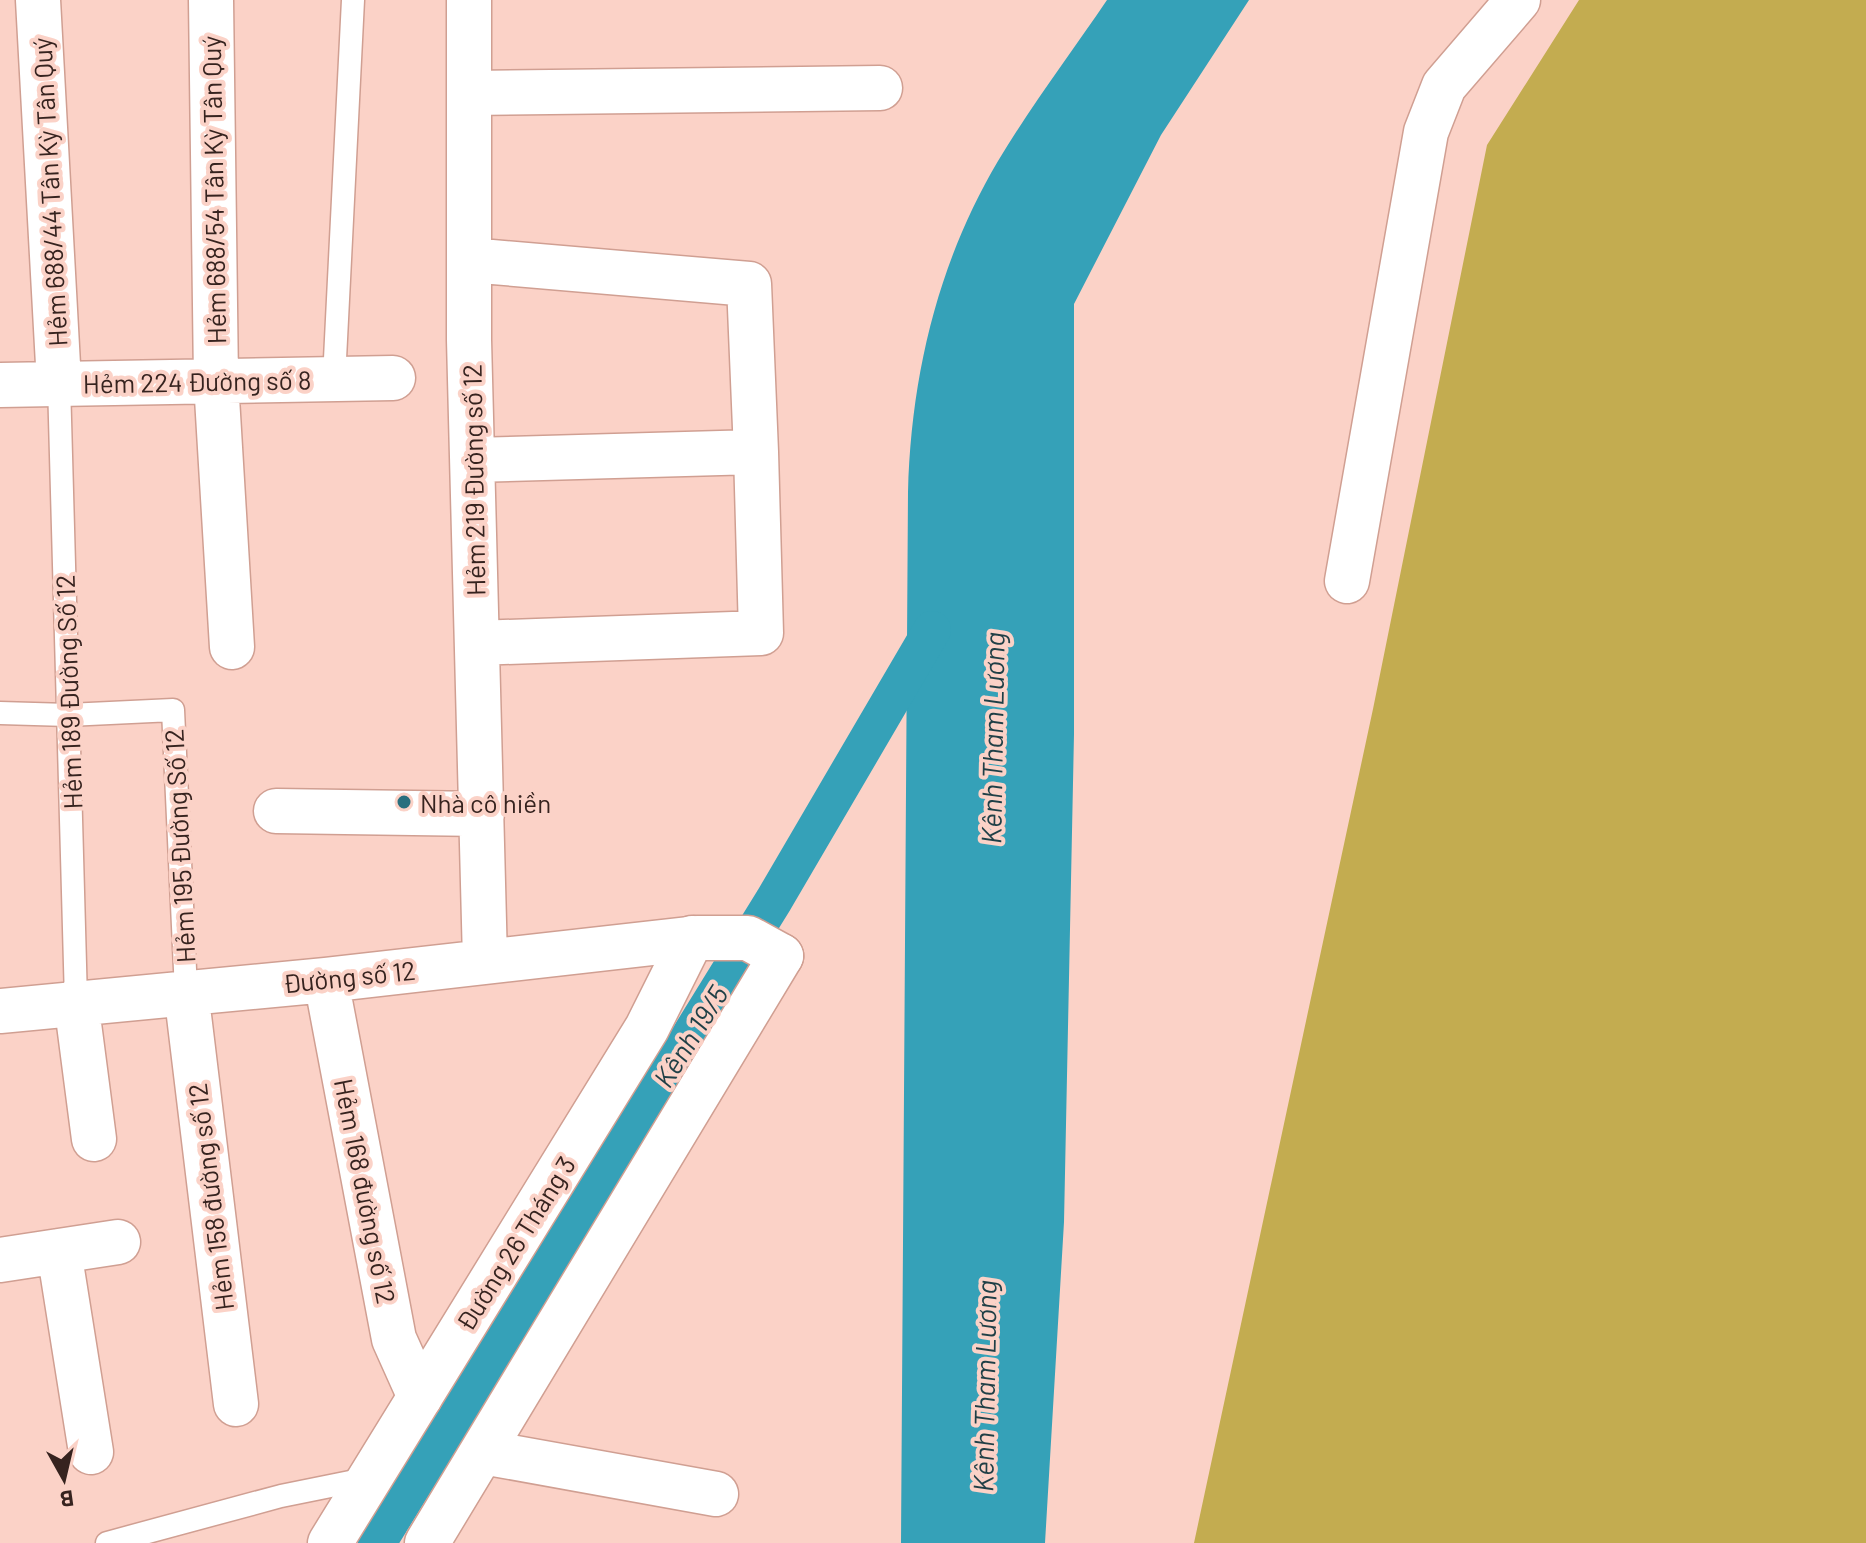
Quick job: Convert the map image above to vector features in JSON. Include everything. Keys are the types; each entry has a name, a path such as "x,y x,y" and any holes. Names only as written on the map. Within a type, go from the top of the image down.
{"street":[{"name":"Hẻm 688/44 Tân Kỳ Tân Quý","path":"38,0 59,383"},
{"name":"Hẻm 688/54 Tân Kỳ Tân Quý","path":"211,0 216,381 232,647"},
{"name":"Hẻm 219 Đường số 12","path":"469,0 469,260 485,961"},
{"path":"1347,581 1426,132 1444,86 1518,0"},
{"path":"469,93 880,88"},
{"path":"469,260 749,284 761,633 477,643"},
{"name":"Hẻm 224 Đường số 8","path":"0,385 393,378"},
{"path":"473,460 756,452"},
{"path":"276,811 482,814"},
{"name":"Đường số 12","path":"0,1011 76,1001 326,980 695,938 748,938 781,956 483,1452"},
{"name":"Đường 26 Tháng 3","path":"330,1543 647,1028 695,938"},
{"name":"Hẻm 168 đường số 12","path":"326,980 394,1339 420,1397"},
{"name":"Hẻm 158 đường số 12","path":"186,991 236,1404"},
{"path":"76,1001 94,1139"},
{"path":"0,1260 118,1242"},
{"path":"59,1251 91,1452"},
{"path":"427,1543 483,1452 716,1494"}],"lane":[{"path":"334,379 353,0"},
{"name":"Hẻm 189 Đường Số 12","path":"59,383 76,1001"},
{"name":"Hẻm 195 Đường Số 12","path":"68,715 173,710 186,991"},
{"path":"0,713 68,715"},
{"path":"107,1543 281,1496 371,1478"}],"shaded area":[{"path":"1579,0 1866,0 1866,1543 1194,1543 1373,709 1487,145"}],"water":[{"name":"Kênh Tham Lương","path":"1107,0 1249,0 1161,135 1074,304 1074,734 1064,1222 1045,1543 901,1543 908,492 915,406 922,363 944,280 977,199 1024,120"}],"waterway":[{"name":"Kênh 19/5","path":"377,1543 774,900 932,630"}],"place":[{"name":"Nhà cô hiền","path":"404,802"}]}
